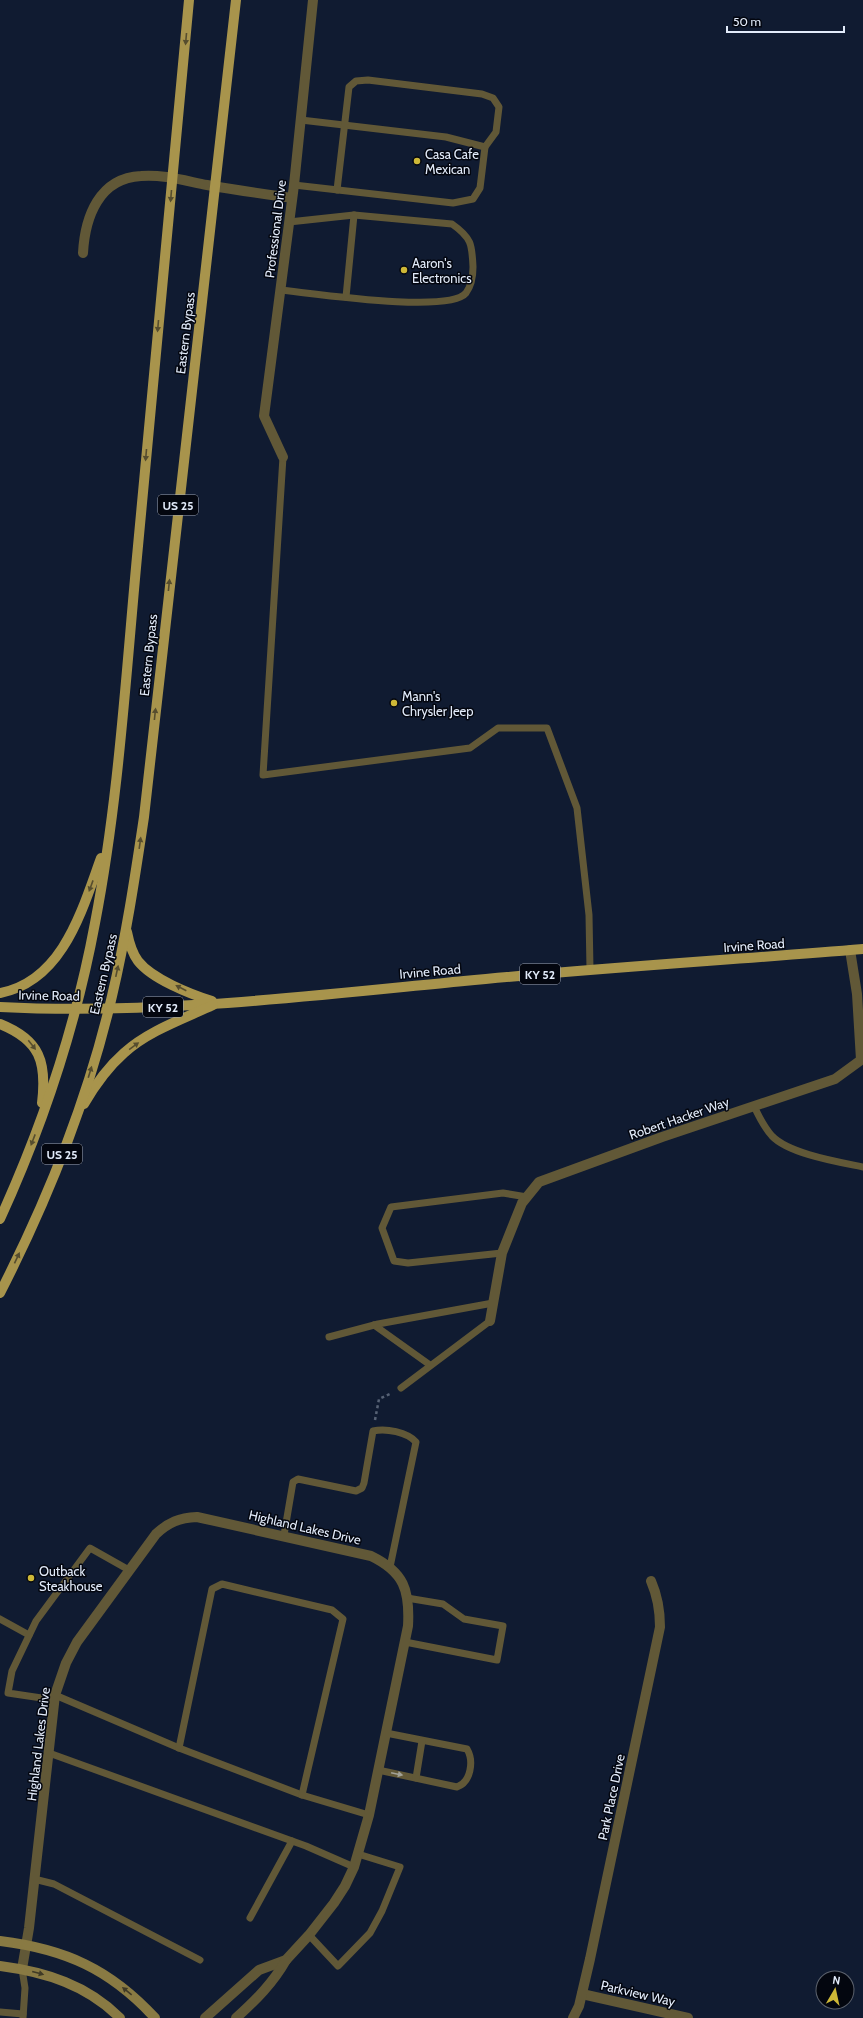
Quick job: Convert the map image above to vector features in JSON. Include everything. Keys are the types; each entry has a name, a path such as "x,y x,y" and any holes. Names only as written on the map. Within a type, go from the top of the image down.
{"main road":[{"name":"Eastern Bypass","path":"0,1219 40,1121 75,1009 95,922 109,836 125,682 189,0"},
{"name":"Eastern Bypass","path":"0,1293 50,1184 74,1119 109,1009 126,929 144,817 236,0"},
{"path":"0,993 22,985 38,975 52,962 64,947 80,914 109,836"},
{"path":"126,929 130,944 138,961 150,973 197,996 218,1003"},
{"name":"Irvine Road","path":"0,1007 109,1009 218,1003 590,969 863,949"},
{"path":"74,1119 107,1070 124,1052 145,1038 218,1003"},
{"path":"0,1024 16,1030 28,1039 37,1051 43,1066 44,1083 40,1121"}],"street":[{"name":"Professional Drive","path":"283,457 264,416 294,185 313,0"},
{"path":"83,253 84,233 89,216 98,198 109,187 126,178 141,176 172,179 292,198"},
{"name":"Robert Hacker Way","path":"490,1321 502,1253 522,1203 539,1182 662,1137 835,1080 862,1061 857,994 850,950"},
{"name":"Highland Lakes Drive","path":"22,1969 55,1698 66,1663 77,1642 156,1534 168,1524 182,1518 213,1520 366,1554 386,1563 398,1575 406,1590 408,1626 369,1814 354,1867 334,1904 286,1960 259,1970 205,2018"},
{"name":"Park Place Drive","path":"573,2018 582,1994 660,1627 660,1610 657,1593 651,1581"},
{"path":"0,1941 26,1944 70,1956 114,1981 134,1997 155,2018"},
{"path":"236,2018 264,1993 275,1979 286,1960"},
{"path":"0,1966 22,1969 55,1977 76,1985 95,1997 120,2018"},
{"name":"Parkview Way","path":"582,1994 688,2018"}],"lane":[{"path":"294,185 337,190 453,203 473,199 480,188 485,147 496,132 499,107 493,98 482,94 368,80 356,81 349,87 337,190"},
{"path":"301,120 446,137 485,147"},
{"path":"346,297 354,216"},
{"path":"280,290 404,303 451,301 466,294 473,280 472,248 464,233 452,224 354,216 289,222"},
{"path":"283,457 263,775 470,748 498,728 547,728 577,808 580,847 585,872 589,915 590,969"},
{"path":"754,1106 763,1123 773,1137 798,1151 863,1167"},
{"path":"502,1253 408,1264 394,1261 382,1228 391,1207 503,1193 527,1197"},
{"path":"328,1337 374,1325 493,1303"},
{"path":"401,1388 490,1321"},
{"path":"374,1325 430,1365"},
{"path":"284,1535 293,1482 298,1479 356,1491 362,1488 364,1483 373,1431 381,1430 410,1436 416,1442 390,1567"},
{"path":"8,1693 12,1671 36,1622 90,1548 129,1570"},
{"path":"179,1748 212,1589 222,1584 332,1610 343,1619 302,1795"},
{"path":"405,1642 497,1660 503,1626 464,1619 443,1604 407,1598"},
{"path":"0,1619 29,1635"},
{"path":"0,1692 55,1698 179,1748 302,1795 369,1814"},
{"path":"378,1770 457,1786 463,1785 467,1780 471,1757 467,1749 386,1733"},
{"path":"416,1778 422,1741"},
{"path":"49,1753 292,1841 354,1867"},
{"path":"250,1918 292,1841"},
{"path":"309,1935 338,1966 370,1933 382,1911 400,1867 358,1854"},
{"path":"34,1879 54,1884 200,1960"},
{"path":"0,2012 23,2016 24,1988 22,1969"}],"path":[{"path":"373,1431 379,1400 401,1388"}],"place":[{"name":"Casa Cafe Mexican","path":"417,161"},
{"name":"Aaron's Electronics","path":"404,270"},
{"name":"Mann's Chrysler Jeep","path":"394,703"},
{"name":"Outback Steakhouse","path":"31,1578"}]}
